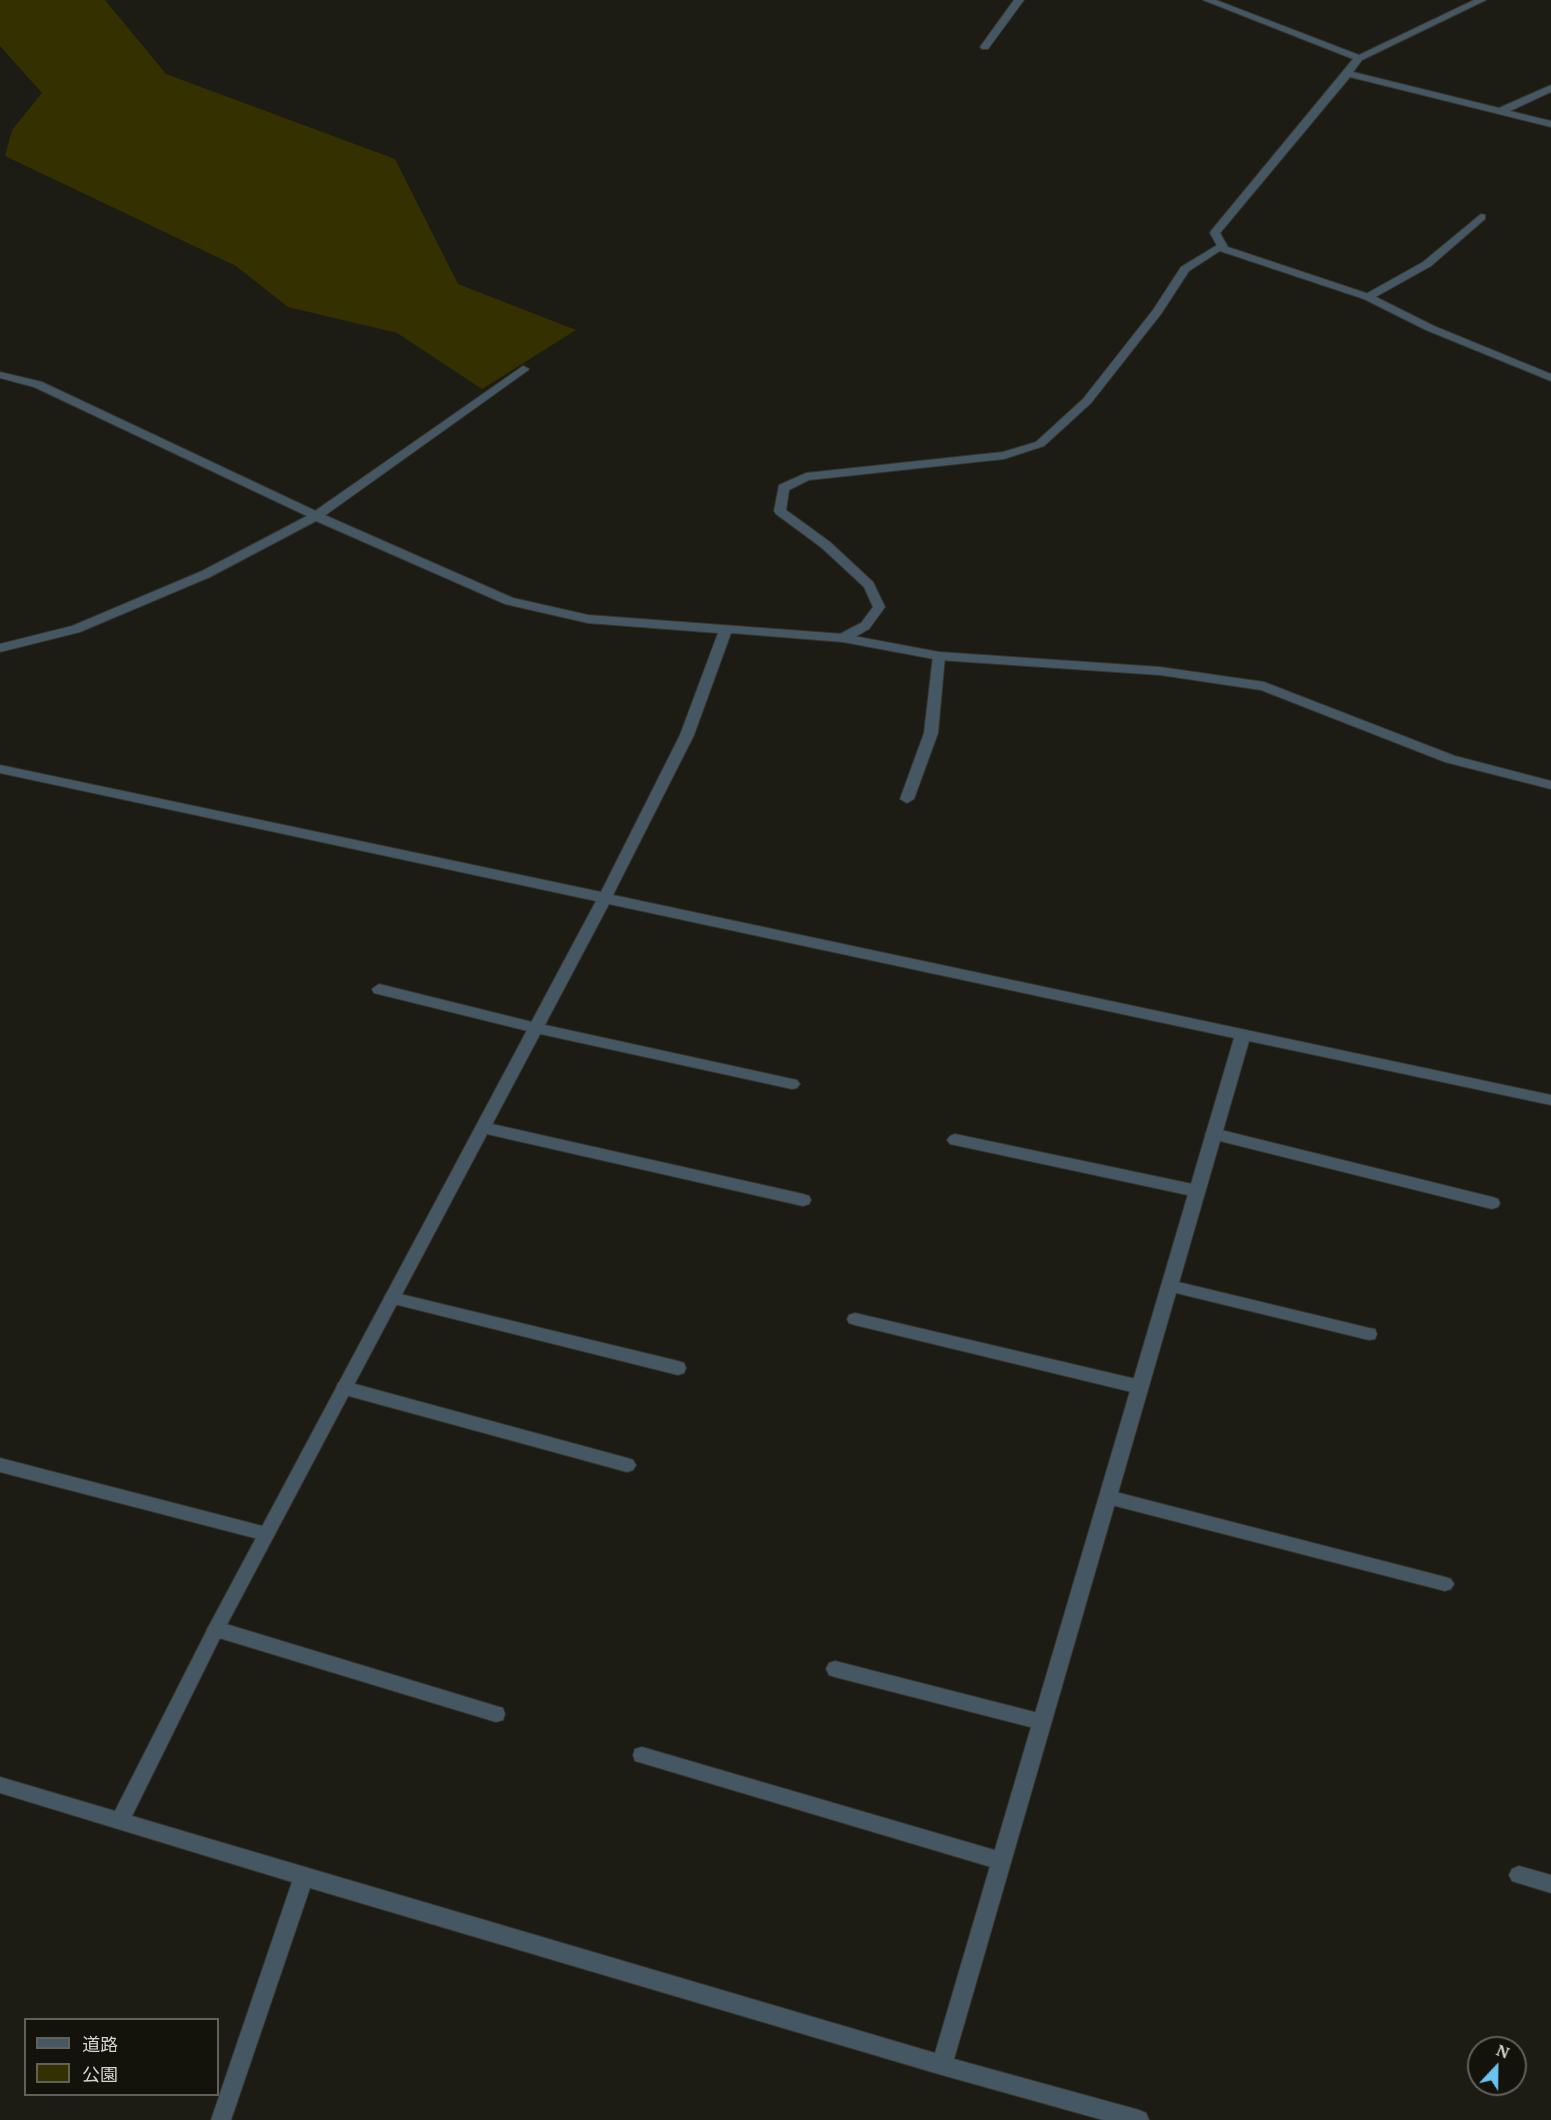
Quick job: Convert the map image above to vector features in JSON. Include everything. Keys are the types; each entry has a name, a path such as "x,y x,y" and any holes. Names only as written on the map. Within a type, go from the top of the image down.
{"street":[{"path":"985,47 1019,0"},
{"path":"1208,0 1359,58"},
{"path":"1481,0 1359,58 1215,233 1224,249 1368,297 1430,328 1551,378"},
{"path":"1347,73 1551,124"},
{"path":"1501,111 1551,88"},
{"path":"1368,297 1427,264 1481,217"},
{"path":"843,638 866,626 879,607 869,585 826,545 780,511 783,488 806,477 1004,455 1040,444 1087,401 1158,312 1185,269 1222,245"},
{"path":"0,648 76,629 206,574 316,516 523,369"},
{"path":"0,375 38,384 316,516 509,601 588,619 843,638 939,656 1160,671 1264,686 1450,759 1551,785"},
{"path":"120,1821 216,1629 605,898 687,735 726,629"},
{"path":"907,799 931,733 939,656"},
{"path":"0,769 1551,1100"},
{"path":"379,989 536,1028 792,1084"},
{"path":"942,2065 1243,1034"},
{"path":"483,1128 803,1200"},
{"path":"1214,1134 1492,1203"},
{"path":"956,1140 1197,1191"},
{"path":"1170,1286 1369,1334"},
{"path":"392,1298 678,1368"},
{"path":"855,1319 1140,1387"},
{"path":"344,1388 627,1465"},
{"path":"0,1465 266,1534"},
{"path":"1108,1497 1444,1584"},
{"path":"216,1629 496,1714"},
{"path":"835,1669 1042,1722"},
{"path":"642,1755 1001,1861"},
{"path":"0,1785 1116,2117 1139,2120"},
{"path":"1519,1875 1551,1884"},
{"path":"220,2120 304,1877"}],"green space":[{"path":"0,0 105,0 166,74 395,159 458,284 576,330 482,389 397,333 288,307 236,266 5,156 12,130 42,93 0,46"}]}
